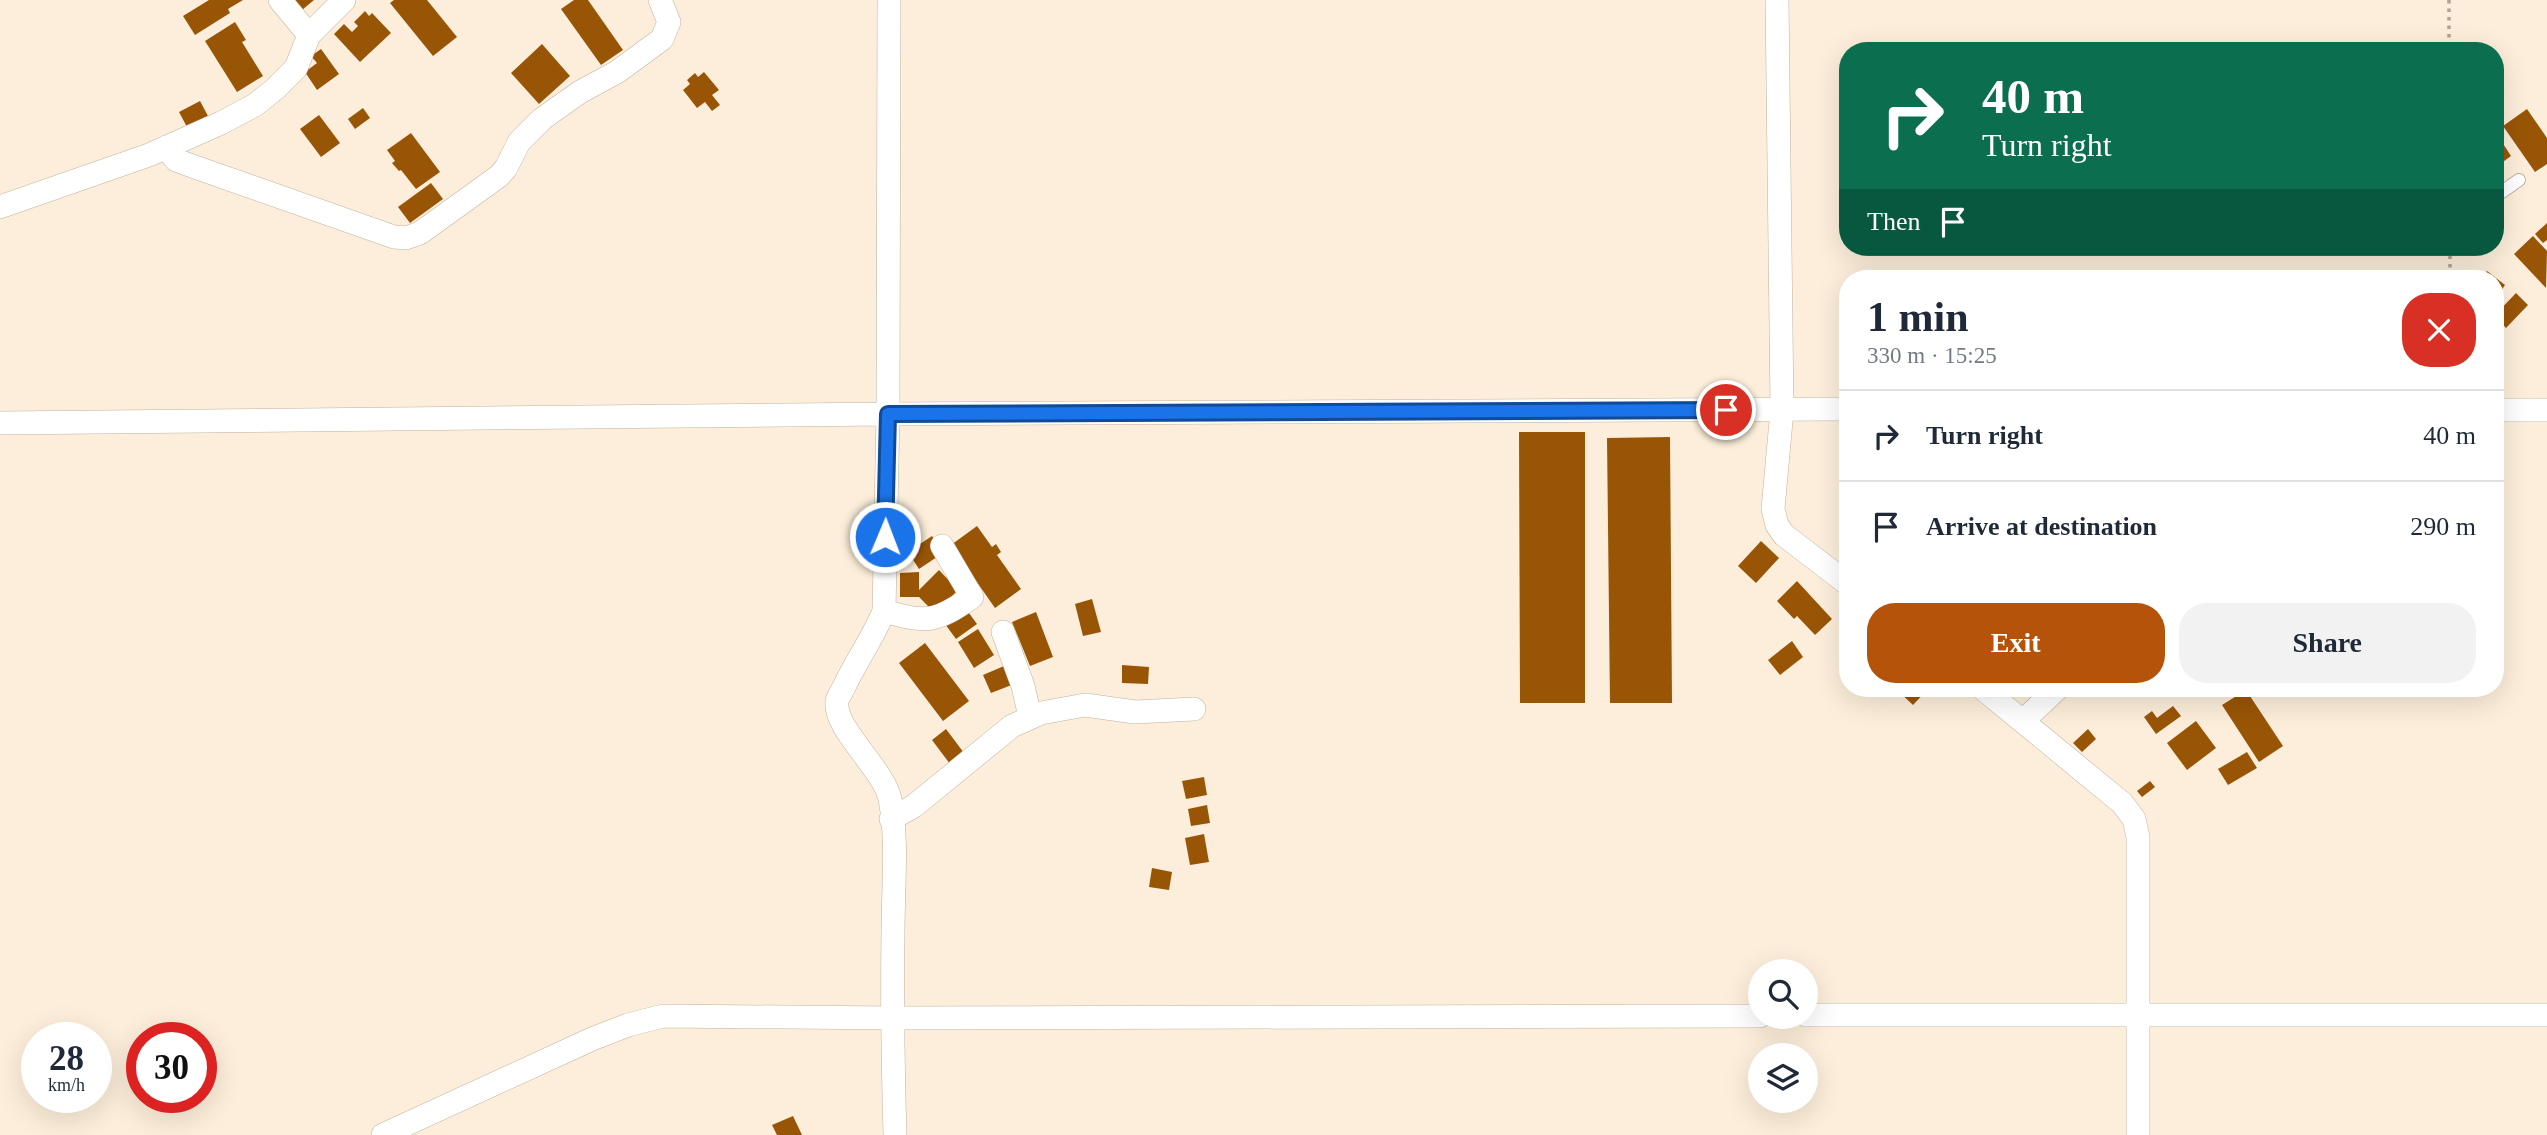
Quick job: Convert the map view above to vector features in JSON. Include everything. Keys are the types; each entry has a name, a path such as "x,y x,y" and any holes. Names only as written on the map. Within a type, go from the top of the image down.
{"street":[{"path":"279,0 309,35"},
{"path":"0,207 166,147 221,123 255,104 296,68 309,35 344,0"},
{"path":"166,147 176,160 394,237 406,238 420,233 499,176 519,142 542,119 662,40 669,22 660,0"},
{"path":"889,0 888,414 884,611 837,701 842,720 850,735 887,788 893,845 892,1018 895,1135"},
{"path":"1777,0 1782,410 1773,509 1777,525 1784,535 1839,577"},
{"path":"0,423 888,414 1839,409"},
{"path":"2504,410 2547,410"},
{"path":"884,611 925,621 949,612 972,597 942,545"},
{"path":"1003,632 1019,674 1030,717"},
{"path":"1994,697 2122,803 2134,819 2138,837 2138,1135"},
{"path":"2024,720 2048,697"},
{"path":"891,819 914,806 1012,726 1030,717 1085,705 1135,712 1194,709"},
{"path":"383,1135 592,1040 644,1020 682,1015 892,1018 1748,1016"},
{"path":"1818,1016 2547,1015"}],"lane":[{"path":"2504,190 2519,180"}],"path":[{"path":"2449,0 2449,42"}],"building":[{"path":"209,0 243,0 228,9 230,13 195,35 183,16"},
{"path":"293,0 314,0 302,10"},
{"path":"394,0 427,0 457,37 433,56 390,3"},
{"path":"574,0 588,0 623,50 601,65 561,9"},
{"path":"365,11 369,16 372,13 391,33 360,62 334,34 344,24 352,32 358,26 354,22"},
{"path":"235,22 246,40 242,42 263,76 237,92 205,41"},
{"path":"542,44 570,76 539,104 511,73"},
{"path":"321,49 339,74 317,90 305,72 317,63 311,56"},
{"path":"704,72 719,90 712,95 720,105 712,111 705,102 697,108 683,90 690,84 687,80 695,73 698,77"},
{"path":"200,101 208,116 187,127 179,112"},
{"path":"363,108 370,118 355,129 348,119"},
{"path":"2527,109 2547,138 2547,164 2535,172 2504,125"},
{"path":"319,115 340,143 321,157 300,129"},
{"path":"411,133 440,172 416,189 392,163 395,161 387,150"},
{"path":"2504,145 2511,156 2504,161"},
{"path":"431,183 443,199 410,223 398,207"},
{"path":"2547,223 2547,240 2543,243 2535,234"},
{"path":"2533,236 2547,251 2546,288 2514,254"},
{"path":"2516,293 2528,305 2506,328 2504,306"},
{"path":"1519,432 1585,432 1585,703 1520,703"},
{"path":"1670,437 1672,703 1610,703 1607,438"},
{"path":"977,526 992,547 996,544 1001,552 997,555 1021,589 995,608 951,545"},
{"path":"932,536 943,553 919,569 908,552"},
{"path":"1761,541 1779,558 1756,583 1738,566"},
{"path":"939,570 958,590 935,613 919,597 900,597 900,573 919,572 919,590"},
{"path":"1797,581 1832,619 1815,635 1797,616 1794,619 1777,601"},
{"path":"1092,599 1101,632 1083,636 1075,604"},
{"path":"966,609 977,624 956,639 945,624"},
{"path":"1036,612 1053,657 1030,666 1012,622"},
{"path":"978,629 994,655 974,668 958,642"},
{"path":"1792,641 1803,657 1780,675 1768,660"},
{"path":"925,643 969,701 943,721 899,663"},
{"path":"1011,663 1019,682 991,693 983,675"},
{"path":"1122,665 1149,667 1148,684 1122,683"},
{"path":"1905,697 1921,697 1913,705"},
{"path":"2235,697 2251,697 2283,746 2259,762 2222,705"},
{"path":"2173,706 2181,716 2156,734 2144,717 2152,711 2157,718"},
{"path":"2196,721 2216,748 2187,770 2167,743"},
{"path":"946,729 964,753 950,764 932,740"},
{"path":"2088,729 2096,739 2082,752 2073,743"},
{"path":"2247,752 2257,768 2228,785 2218,769"},
{"path":"1204,777 1207,795 1186,799 1182,781"},
{"path":"2150,781 2155,787 2142,797 2137,791"},
{"path":"1207,805 1210,823 1191,826 1188,809"},
{"path":"1204,834 1209,862 1190,865 1185,838"},
{"path":"1152,868 1172,872 1169,890 1149,887"},
{"path":"793,1116 802,1135 777,1135 772,1125"}],"route":[{"path":"885,537 888,414 1726,410"}]}
